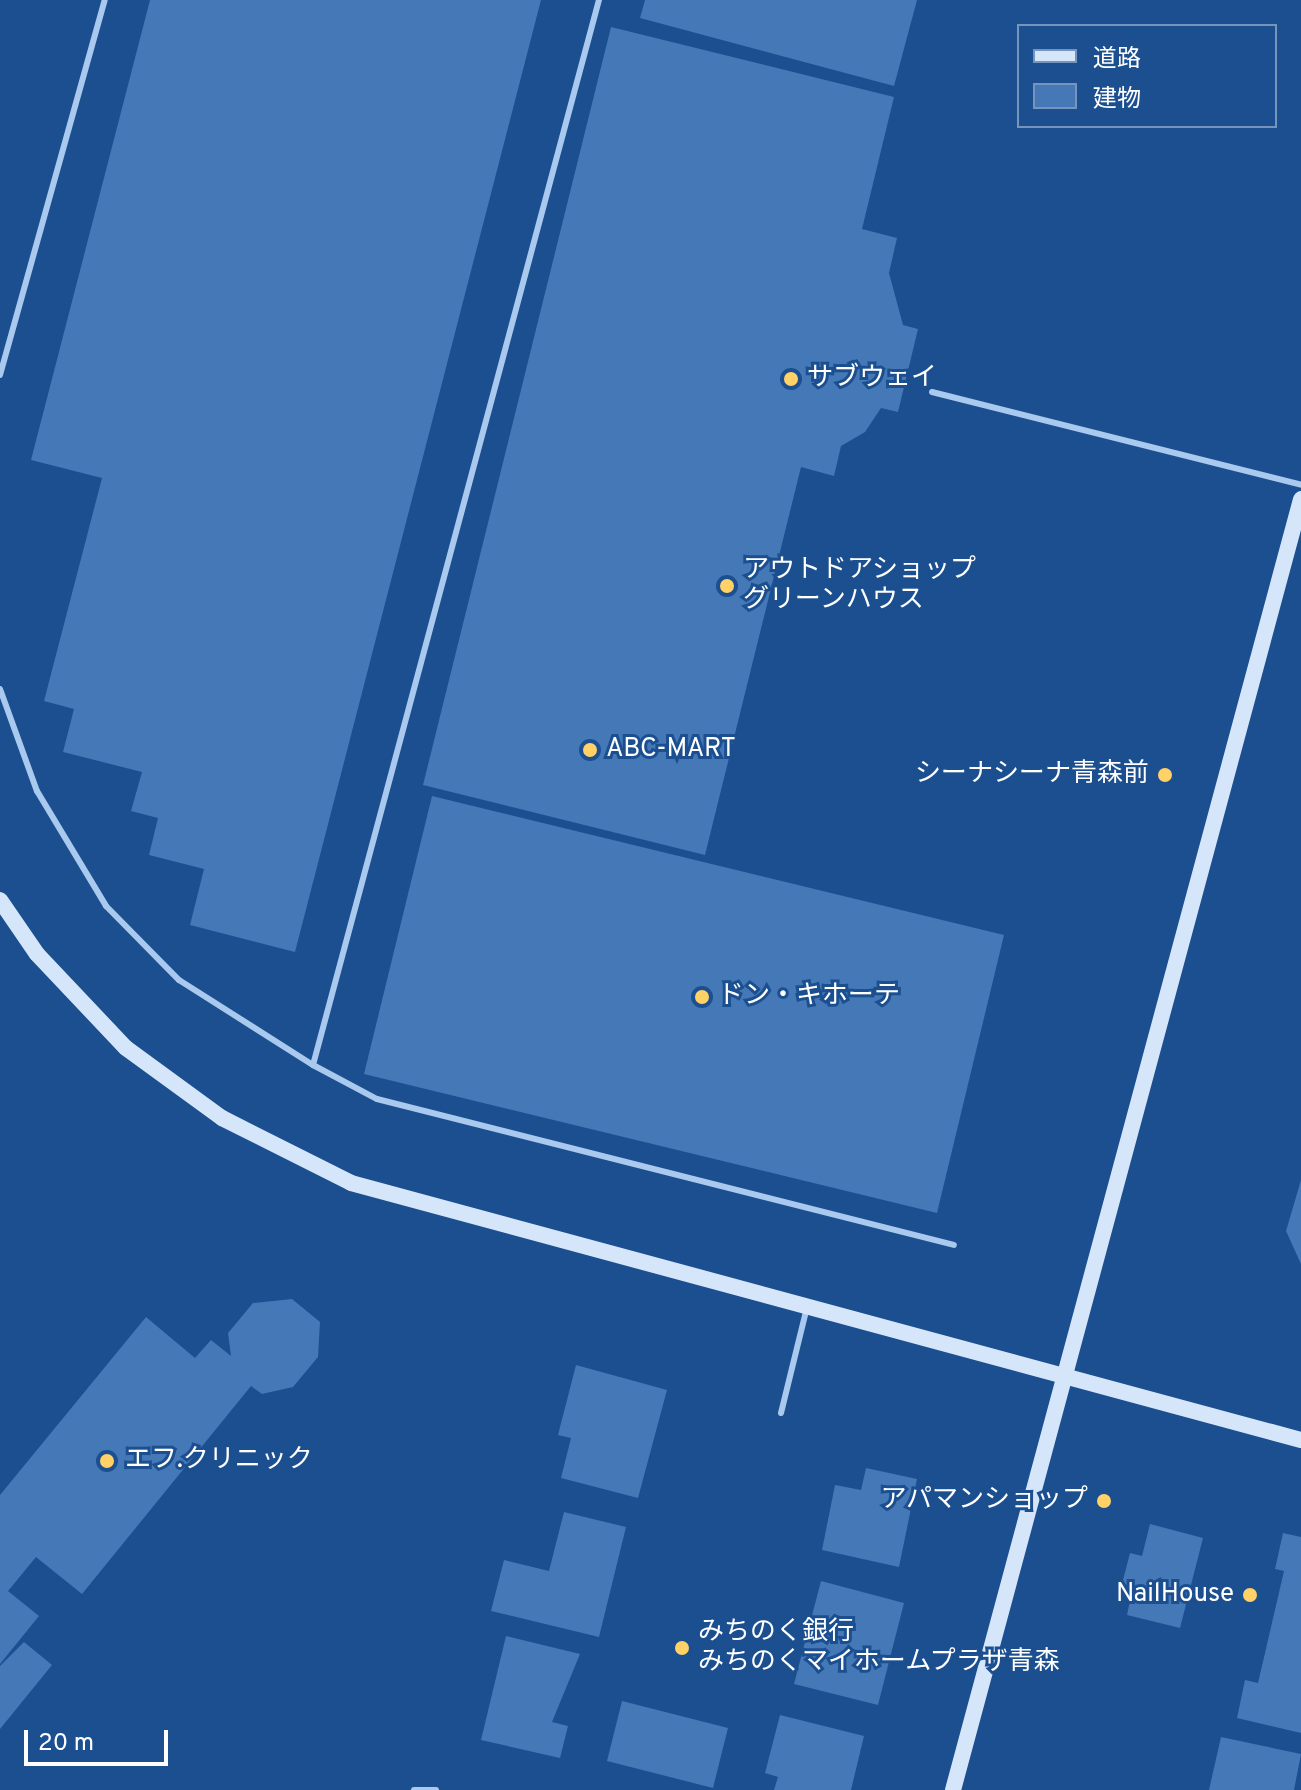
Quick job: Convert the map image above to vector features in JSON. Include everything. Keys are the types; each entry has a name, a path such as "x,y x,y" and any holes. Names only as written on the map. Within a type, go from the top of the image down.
{"street":[{"path":"953,1790 1062,1373 1301,499"},
{"path":"0,900 37,954 126,1048 268,1145 386,1194 1062,1373 1301,1440"}],"lane":[{"path":"0,375 105,0"},
{"path":"313,1065 599,0"},
{"path":"932,392 1301,485"},
{"path":"0,689 37,791 106,906 179,980 313,1065 377,1099 954,1245"},
{"path":"781,1413 807,1307"},
{"path":"414,1790 436,1790"}],"building":[{"path":"150,0 541,0 295,952 190,925 204,869 149,855 158,818 131,811 142,772 63,752 74,709 44,701 102,478 31,460"},
{"path":"645,0 917,0 894,86 640,18"},
{"path":"611,27 894,97 862,229 897,238 889,273 903,325 918,329 898,412 881,408 865,432 841,446 834,476 801,467 705,855 423,785"},
{"path":"432,796 1004,935 937,1213 364,1074"},
{"path":"1301,1180 1301,1264 1286,1231"},
{"path":"292,1299 320,1322 318,1357 293,1387 262,1394 251,1386 82,1594 36,1557 8,1591 39,1616 0,1664 0,1495 146,1317 195,1358 211,1340 231,1356 228,1333 253,1303"},
{"path":"576,1365 667,1390 638,1498 561,1478 571,1438 558,1435"},
{"path":"866,1468 917,1479 899,1567 822,1550 835,1485 861,1490"},
{"path":"564,1512 626,1527 599,1637 491,1611 504,1560 549,1571"},
{"path":"1150,1524 1203,1538 1180,1628 1127,1615 1133,1587 1122,1584 1130,1553 1142,1556"},
{"path":"1283,1533 1301,1537 1301,1733 1237,1718 1245,1680 1258,1683 1284,1571 1275,1569"},
{"path":"821,1581 904,1603 878,1705 794,1684"},
{"path":"506,1636 580,1654 552,1722 568,1726 560,1758 481,1740"},
{"path":"24,1642 52,1665 0,1729 0,1666"},
{"path":"622,1701 728,1728 713,1788 607,1761"},
{"path":"780,1715 864,1736 851,1790 774,1790 778,1777 765,1773"},
{"path":"1221,1737 1301,1754 1294,1790 1209,1790"}],"place":[{"name":"サブウェイ","path":"791,379"},
{"name":"アウトドアショップ グリーンハウス","path":"727,586"},
{"name":"ABC-MART","path":"590,750"},
{"name":"シーナシーナ青森前","path":"1165,775"},
{"name":"ドン・キホーテ","path":"702,997"},
{"name":"エフ.クリニック","path":"107,1461"},
{"name":"アパマンショップ","path":"1104,1501"},
{"name":"NailHouse","path":"1250,1595"},
{"name":"みちのく銀行 みちのくマイホームプラザ青森","path":"682,1648"}]}
